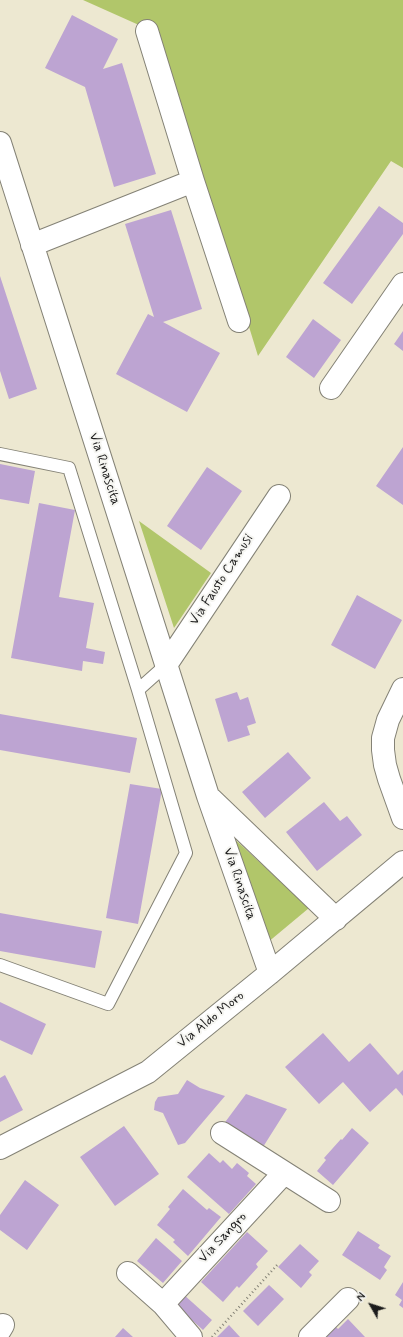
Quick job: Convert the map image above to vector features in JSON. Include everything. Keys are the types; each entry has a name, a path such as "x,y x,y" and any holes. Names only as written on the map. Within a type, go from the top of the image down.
{"street":[{"path":"147,32 193,181 239,321"},
{"name":"Via Rinascita","path":"0,143 208,796 270,973"},
{"path":"32,245 193,181"},
{"path":"331,388 403,284"},
{"name":"Via Fausto Camusi","path":"166,665 279,496"},
{"path":"403,689 388,720 383,738 383,750 389,779 403,818"},
{"name":"Via Rinascita","path":"208,796 336,919"},
{"name":"Via Aldo Moro","path":"0,1148 148,1072 336,919 403,862"},
{"path":"222,1132 329,1201"},
{"name":"Via Sangro","path":"163,1304 284,1173"},
{"path":"128,1273 163,1304 191,1337"},
{"path":"310,1337 348,1299"}],"lane":[{"path":"0,454 69,468 138,690 186,853 108,1004 0,965"},
{"path":"138,690 166,665"}],"path":[{"path":"212,1337 278,1264"}],"green space":[{"path":"83,0 403,0 403,168 391,161 258,356 159,34"},
{"path":"139,521 211,573 174,628"},
{"path":"227,832 309,908 267,943"}],"building":[{"path":"72,15 118,39 103,69 122,63 156,174 114,187 85,87 45,68"},
{"path":"379,206 403,223 403,234 352,304 323,283"},
{"path":"171,210 202,309 163,322 220,353 187,412 116,374 148,314 154,317 125,224"},
{"path":"0,276 37,389 9,399 0,371"},
{"path":"313,319 341,340 314,378 286,357"},
{"path":"403,331 403,351 394,344"},
{"path":"403,447 403,505 376,486"},
{"path":"0,464 35,471 29,504 0,499"},
{"path":"207,467 242,491 201,550 167,526"},
{"path":"39,503 75,510 59,597 94,603 86,648 105,652 103,664 83,661 82,671 11,658"},
{"path":"357,595 402,620 375,669 331,645"},
{"path":"237,692 240,700 248,697 256,723 247,726 250,735 228,742 215,699"},
{"path":"0,714 137,738 130,773 0,750"},
{"path":"288,752 311,778 265,818 242,792"},
{"path":"130,784 162,789 138,924 106,918"},
{"path":"324,802 340,821 347,816 362,835 317,871 286,832"},
{"path":"0,913 102,931 95,968 0,951"},
{"path":"0,1002 46,1024 32,1055 0,1040"},
{"path":"323,1033 349,1062 370,1043 398,1075 403,1070 403,1096 396,1088 370,1112 343,1082 319,1104 285,1067"},
{"path":"5,1075 23,1110 0,1122 0,1078"},
{"path":"187,1080 200,1088 225,1096 185,1143 178,1145 163,1113 154,1110 155,1102 158,1097 178,1094"},
{"path":"246,1094 287,1109 263,1147 223,1125"},
{"path":"124,1126 159,1174 115,1206 80,1157"},
{"path":"352,1128 369,1143 333,1185 317,1171 326,1160 324,1158"},
{"path":"209,1153 220,1163 223,1160 232,1169 237,1163 249,1173 247,1176 256,1184 229,1214 187,1177"},
{"path":"25,1180 59,1205 27,1250 0,1230 0,1215"},
{"path":"183,1189 207,1210 209,1208 221,1217 188,1256 173,1242 175,1240 157,1225 170,1209 168,1207"},
{"path":"358,1231 380,1245 378,1248 391,1256 384,1267 387,1270 380,1280 342,1255"},
{"path":"247,1232 268,1251 256,1264 258,1267 239,1288 237,1286 223,1302 201,1282"},
{"path":"156,1238 182,1261 163,1283 137,1261"},
{"path":"300,1244 319,1261 309,1272 312,1275 301,1288 278,1267"},
{"path":"403,1282 403,1308 399,1305 402,1300 395,1295"},
{"path":"269,1285 284,1299 258,1326 243,1311"},
{"path":"183,1294 212,1320 203,1330 174,1304"},
{"path":"348,1319 365,1337 322,1337 334,1325 338,1329"},
{"path":"229,1325 240,1337 217,1337"},
{"path":"123,1328 133,1337 115,1337"}]}
